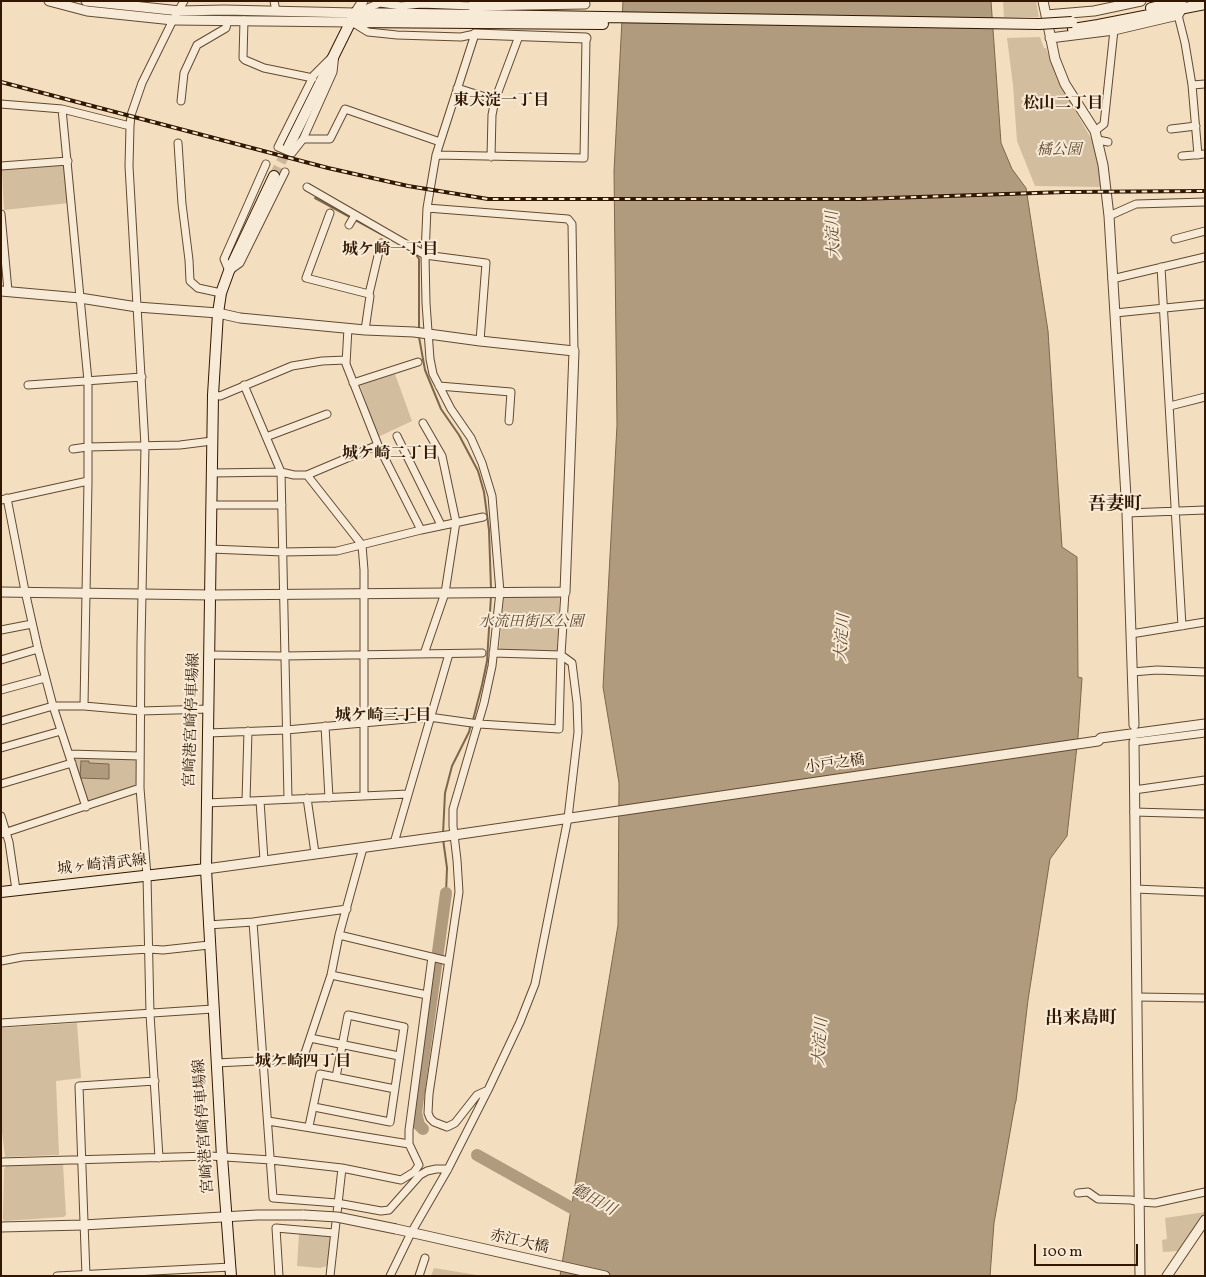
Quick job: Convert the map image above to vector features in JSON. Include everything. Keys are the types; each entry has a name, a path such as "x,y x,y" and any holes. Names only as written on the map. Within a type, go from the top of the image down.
{"main road":[{"path":"289,146 353,18 1040,30 1098,22 1181,6 1205,4"},
{"name":"宮崎港宮崎停車場線","path":"231,1271 216,1063 206,869 212,441 218,313 221,293 229,271 274,176"},
{"name":"城ヶ崎清武線","path":"1,892 206,869"}],"street":[{"path":"49,1 180,11 275,6 353,18 368,32 397,35 461,37 476,34 586,38 584,158 436,155"},
{"path":"159,1158 150,1014 147,876 140,788 145,446 129,166 130,126 137,93 184,1"},
{"path":"353,18 363,1"},
{"path":"1043,1 1055,60 1065,84 1096,136 1103,165 1115,313 1127,514 1134,725"},
{"path":"1046,16 1094,11 1141,1"},
{"path":"89,4 173,20 244,20 353,18 380,3 585,2"},
{"path":"1050,38 1114,30 1181,6 1196,126 1202,154 1182,156"},
{"path":"181,101 184,73 197,45 226,28 228,20"},
{"path":"244,20 243,58 245,60 264,68 313,78"},
{"path":"1096,136 1104,124 1114,30"},
{"path":"476,34 436,155 427,208 425,255 428,335 433,374 450,409 470,438 482,463 492,496 500,592 493,653 484,703 456,797 452,819 459,892 437,1051 429,1094 428,1114 434,1122 447,1127 455,1123 477,1095 488,1090"},
{"path":"491,157 492,115 495,100 519,36"},
{"path":"335,54 333,72 303,139 292,153 278,147 313,78 335,54"},
{"path":"1192,85 1205,84"},
{"path":"457,88 495,100"},
{"path":"1,104 62,109 130,126"},
{"path":"62,109 88,381 84,706"},
{"path":"303,139 330,139 345,110 440,142"},
{"path":"1171,129 1196,126"},
{"path":"1096,136 1108,142"},
{"path":"178,143 190,281 198,288 221,293"},
{"path":"1,166 68,160"},
{"path":"266,164 224,259 229,271 240,263 286,172"},
{"path":"307,187 425,255 486,263 480,341"},
{"path":"1108,216 1136,204 1205,202"},
{"path":"208,733 286,730 429,717 469,721 479,724 559,729 574,351 572,224 568,220 427,208"},
{"path":"330,213 306,278 369,294"},
{"path":"1,214 5,291 80,298 137,307 218,313 240,318 365,330 414,332 574,351"},
{"path":"349,225 354,215"},
{"path":"1175,239 1205,232"},
{"path":"365,330 369,294 381,243"},
{"path":"1112,278 1205,257"},
{"path":"1161,267 1182,626"},
{"path":"1115,313 1205,304"},
{"path":"348,328 346,360 353,383 378,445 421,530"},
{"path":"214,395 220,396 292,366 322,361 346,360"},
{"path":"353,383 418,362"},
{"path":"28,385 142,377"},
{"path":"244,385 281,472 288,799"},
{"path":"439,386 511,392 509,421"},
{"path":"1170,406 1205,397"},
{"path":"266,437 328,414"},
{"path":"423,423 442,456 456,522 445,593 424,654"},
{"path":"397,436 441,525"},
{"path":"73,449 180,445 212,441"},
{"path":"212,473 281,472 307,475 378,445"},
{"path":"307,475 362,545 364,570 364,796"},
{"path":"86,807 52,706 4,499 88,481"},
{"path":"212,505 282,505"},
{"path":"1127,514 1205,510"},
{"path":"211,549 283,552 337,551 441,525 482,517"},
{"path":"1,592 211,595 565,592"},
{"path":"1131,634 1205,622"},
{"path":"1,630 32,624"},
{"path":"1,660 38,650"},
{"path":"210,655 364,656 482,653"},
{"path":"390,1276 411,1233 448,1169 520,1022 535,984 572,817 578,711 572,663 561,655 493,653"},
{"path":"394,843 429,717 449,654"},
{"path":"1132,672 1157,670 1205,672"},
{"path":"1,690 45,678"},
{"path":"1,721 52,706 84,706 141,711 209,709"},
{"name":"小戸之橋","path":"206,869 454,835 1205,724"},
{"path":"325,726 329,798"},
{"path":"1,748 61,731"},
{"path":"246,801 248,731"},
{"path":"1140,1276 1134,742 1205,732"},
{"path":"69,754 140,756"},
{"path":"1,784 72,763"},
{"path":"1134,790 1205,780"},
{"path":"4,833 140,788"},
{"path":"206,803 408,794"},
{"path":"307,798 315,853"},
{"path":"260,800 264,860"},
{"path":"1134,812 1205,814"},
{"path":"1,816 16,890"},
{"path":"216,1063 297,1059 305,1053 331,975 339,935 363,848"},
{"path":"1135,889 1205,892"},
{"path":"208,925 253,922 347,910"},
{"path":"253,922 273,1198 337,1203 381,1211 389,1210 420,1175 436,1169 448,1169"},
{"path":"339,935 448,961"},
{"path":"1,961 22,957 149,948 163,950 209,945"},
{"path":"1,1162 210,1156 271,1160 342,1168 401,1180 414,1172 419,1166 409,1144 409,1130 432,957"},
{"path":"331,975 427,995"},
{"path":"1137,997 1205,998"},
{"path":"1,1023 213,1009"},
{"path":"314,1107 390,1122 398,1056 404,1027 348,1015 336,1077"},
{"path":"310,1038 398,1056"},
{"path":"309,1126 320,1074 395,1089"},
{"path":"86,1275 79,1086 155,1081"},
{"path":"268,1121 309,1126 409,1144"},
{"path":"330,1276 342,1168"},
{"path":"1078,1193 1088,1192 1098,1199 1155,1203 1205,1192"},
{"name":"赤江大橋","path":"1,1227 83,1225 227,1216 304,1214 337,1217 396,1229 605,1276"},
{"path":"1167,1276 1205,1220"},
{"path":"279,1276 276,1228 334,1234"},
{"path":"419,1276 425,1258"},
{"path":"57,1276 231,1271"}],"green space":[{"path":"1003,1 1036,1 1039,17 1004,17"},
{"name":"橘公園","path":"1040,37 1058,81 1092,140 1102,187 1035,186 1017,141 1007,38"},
{"path":"63,163 69,203 4,210 2,169"},
{"path":"395,374 412,421 378,437 360,385"},
{"name":"水流田街区公園","path":"504,596 560,596 557,652 499,650"},
{"path":"76,757 136,760 136,786 88,802 74,762"},
{"path":"77,1023 81,1078 56,1081 59,1155 5,1157 1,1123 1,1028"},
{"path":"63,1164 66,1215 64,1217 4,1221 4,1169 6,1166"},
{"path":"1205,1212 1178,1251 1163,1252 1162,1240 1167,1239 1165,1218"},
{"path":"299,1233 332,1236 330,1265 320,1268 297,1266"},
{"path":"434,1268 483,1276 431,1276"}],"water":[{"name":"大淀川","path":"623,1 991,1 1001,143 1012,169 1026,188 1048,331 1062,547 1077,557 1078,677 1082,678 1078,737 1067,836 1050,859 1028,1000 1016,1101 994,1223 990,1276 560,1276 618,925 619,783 603,687 617,425 614,171"},
{"path":"81,761 109,764 109,779 80,778"}],"waterway":[{"path":"315,198 383,235"},
{"path":"415,253 419,259 419,330"},
{"path":"419,337 425,370 441,409 459,435 478,471 484,492 489,530 491,589"},
{"path":"473,720 487,661 491,596"},
{"path":"443,834 445,793 452,766 471,724"},
{"path":"443,839 447,868 446,893"},
{"name":"鶴田川","path":"423,1129 419,1125 416,1113 446,893"},
{"name":"鶴田川","path":"477,1155 586,1216"}],"tunnel":[{"path":"274,176 289,146"}],"railway":[{"path":"1,82 328,168 408,186 488,199 860,199 1065,192 1205,191"}],"district":[{"name":"東大淀一丁目","path":"501,102"},
{"name":"松山二丁目","path":"1063,105"},
{"name":"城ケ崎一丁目","path":"390,251"},
{"name":"城ケ崎二丁目","path":"390,455"},
{"name":"吾妻町","path":"1115,506"},
{"name":"城ケ崎三丁目","path":"383,717"},
{"name":"出来島町","path":"1081,1020"},
{"name":"城ケ崎四丁目","path":"303,1063"}]}
